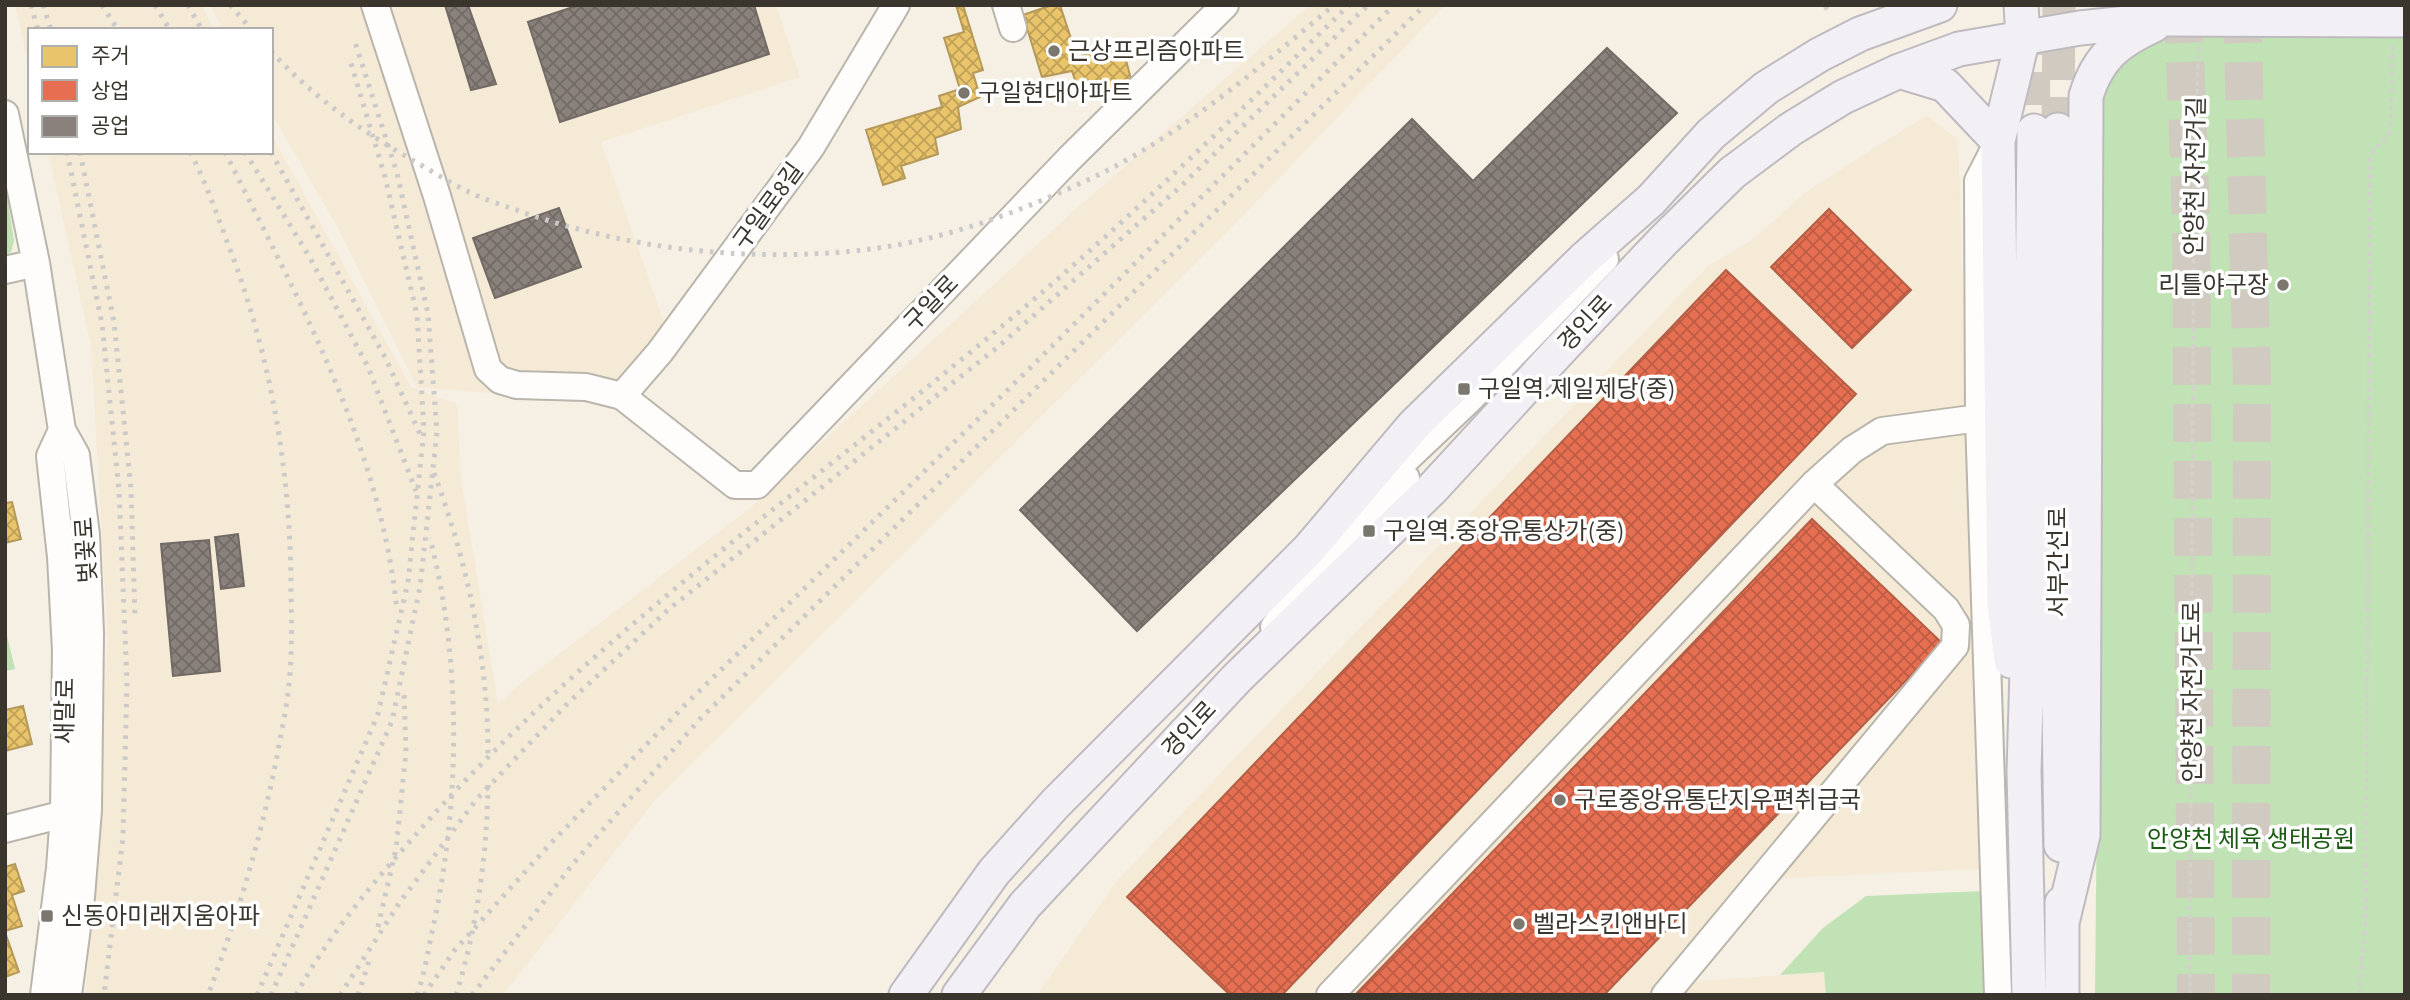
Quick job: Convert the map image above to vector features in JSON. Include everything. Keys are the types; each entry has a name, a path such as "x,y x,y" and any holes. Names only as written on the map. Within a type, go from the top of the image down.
{"main road":[{"name":"경인로","path":"906,995 994,872 1046,814 1309,549 1414,425 1584,259 1651,200 1711,134 1766,88 1819,55 1905,12 1940,5"},
{"name":"경인로","path":"960,995 1025,905 1236,679 1432,489 1558,352 1732,173 1791,129 1843,97 2022,21 2080,16 2405,20"},
{"path":"2059,129 2086,96 2092,76 2102,61 2125,39 2166,19"},
{"path":"2022,21 1998,141 2004,603 2024,771"},
{"path":"1899,71 1945,85 1998,141"},
{"path":"1998,141 2011,124 2026,114 2045,109 2061,111 2076,118 2059,129"},
{"name":"서부간선로","path":"2029,995 2024,771 2029,603 2059,129"},
{"name":"서부간선로","path":"2059,129 2058,632 2062,995"}],"street":[{"path":"374,5 438,196 488,369 500,380 517,386 586,387 622,396"},
{"name":"구일로8길","path":"622,396 660,352 811,147 896,5"},
{"name":"구일로","path":"622,396 735,485 757,485 1070,158 1225,5"},
{"name":"벚꽃로","path":"5,114 36,263 62,430 76,455 86,536 90,646 90,768 86,844 68,995"},
{"path":"1998,141 1978,181 1979,418 1998,995"},
{"path":"5,270 36,263"},
{"path":"1330,995 1814,484 1852,450 1882,430 1979,418"},
{"name":"새말로","path":"44,995 64,814 66,650 61,557 50,456 62,430"},
{"path":"1665,995 1955,646 1956,625 1946,608 1814,484"},
{"path":"5,829 64,814"}],"path":[{"path":"1824,9 1832,5"},
{"name":"안양천 자전거길","path":"2193,389 2194,153 2199,42"},
{"path":"2359,995 2366,915 2370,155 2390,132 2392,51"},
{"name":"안양천 자전거도로","path":"2190,995 2193,389"}],"shaded area":[{"path":"15,5 201,5 213,28 28,28 28,62"},
{"path":"210,5 776,5 800,77 601,142 666,328 612,385 574,382 573,400 417,387 337,226 273,116 273,28 222,28"},
{"path":"1310,5 1445,5 1228,231 655,800 503,995 86,995 108,639 91,346 48,154 273,154 273,138 411,387 457,404 461,478 498,704 515,688 750,508 1077,208"},
{"path":"1927,115 1958,140 1981,869 1779,878 1678,983 1824,972 1826,995 1037,995 1115,883 1707,267 1752,240 1807,191"}],"green space":[{"name":"안양천 체육 생태공원","path":"2102,5 2405,5 2405,995 2095,995 2104,98"},
{"path":"5,181 14,241 11,252 5,255"},
{"path":"5,627 15,669 5,671"},
{"path":"1982,891 1986,995 1826,995 1824,972 1780,975 1823,928 1866,896"}],"building: 주거":[{"name":"구일현대아파트","path":"956,5 963,5 983,70 973,73 980,97 958,107 961,129 935,138 938,154 901,166 905,178 883,185 866,130 942,107 939,96 960,89 944,38 964,32"},
{"name":"근상프리즘아파트","path":"1060,5 1077,57 1122,45 1132,83 1081,98 1072,71 1042,77 1023,15"},
{"path":"12,502 21,539 5,543 5,503"},
{"path":"23,706 32,744 5,751 5,710"},
{"path":"15,864 24,891 12,895 22,926 5,931 5,867"},
{"path":"5,932 19,972 5,977"}],"building: 상업":[{"path":"1829,209 1911,290 1852,348 1771,267"},
{"path":"1726,270 1856,394 1282,995 1230,995 1127,897"},
{"path":"1812,519 1942,643 1604,995 1355,995"}],"building: 공업":[{"path":"445,5 468,5 496,84 471,90"},
{"path":"579,5 754,5 769,54 560,122 528,22"},
{"path":"1607,48 1677,113 1137,631 1020,510 1412,119 1473,181"},
{"path":"559,208 581,267 495,298 473,238"},
{"path":"238,534 244,586 221,589 215,537"},
{"path":"209,540 220,671 173,676 161,544"}],"tunnel":[{"path":"2058,130 2059,5"},
{"path":"2183,5 2191,215 2196,995"},
{"path":"2242,5 2252,384 2251,995"},
{"path":"2033,22 2034,131"}],"railway":[{"path":"31,5 37,28"},
{"path":"43,5 50,28"},
{"path":"102,5 117,28"},
{"path":"155,5 169,28"},
{"path":"188,5 201,28"},
{"path":"230,5 250,28"},
{"path":"273,53 318,96 352,122 445,179 488,200 558,223 638,242 719,252 801,254 873,249 934,237 1024,208 1081,183 1116,166 1182,126 1334,5"},
{"path":"296,995 322,951 385,870 483,763 551,697 694,573 1037,297 1173,175 1349,5"},
{"path":"340,995 400,902 476,800 566,705 669,609 999,346 1180,187 1368,5"},
{"path":"424,995 454,951 550,844 685,705 1024,374 1394,5"},
{"path":"472,995 572,865 699,720 1425,5"},
{"path":"271,995 392,721 420,587 437,432 428,314 397,173 354,39"},
{"path":"257,995 378,714 408,582 424,430 417,315 385,177 350,60"},
{"path":"67,154 102,324 119,490 127,682 123,837 104,995"},
{"path":"80,154 114,322 131,489 135,617"},
{"path":"191,154 208,192 248,301 269,383 288,508 292,618 285,715 272,782 239,905 208,995"},
{"path":"226,154 307,318 355,432 374,490 388,550 397,611"},
{"path":"246,154 309,256 368,367 416,491"},
{"path":"272,154 386,359 420,434"},
{"path":"434,473 457,543 474,614 485,687 488,760"},
{"path":"417,995 442,880 454,733 448,634 430,538"},
{"path":"378,927 396,849 406,752 404,692"},
{"path":"456,995 470,944 480,891 488,785"},
{"path":"358,995 370,958"}],"place":[{"name":"근상프리즘아파트","path":"1054,51"},
{"name":"구일현대아파트","path":"964,93"},
{"name":"리틀야구장","path":"2283,285"},
{"name":"구일역.제일제당(중)","path":"1464,389"},
{"name":"구일역.중앙유통상가(중)","path":"1369,531"},
{"name":"구로중앙유통단지우편취급국","path":"1560,800"},
{"name":"신동아미래지움아파","path":"47,916"},
{"name":"벨라스킨앤바디","path":"1519,924"}]}
